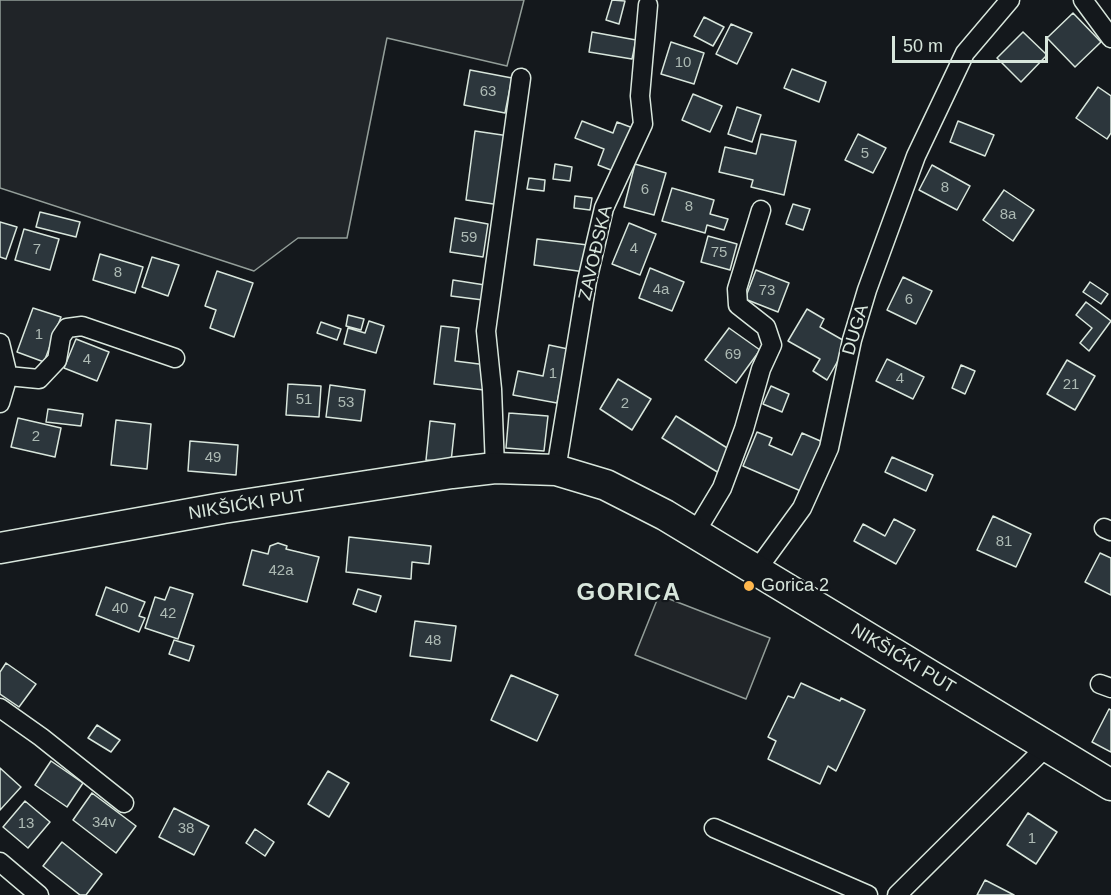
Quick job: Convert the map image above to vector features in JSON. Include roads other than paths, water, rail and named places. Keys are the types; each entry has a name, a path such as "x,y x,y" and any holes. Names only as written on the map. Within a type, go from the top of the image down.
{"main road":[{"name":"NIKŠIĆKI PUT","path":"0,548 223,508 452,473 495,468 556,470 606,485 665,515 1111,785"}],"street":[{"name":"DUGA","path":"756,571 802,508 829,448 841,385 867,290 916,156 965,53 1010,0"},
{"path":"1083,0 1111,38"},
{"name":"ZAVOĐSKA","path":"556,470 587,281 604,208 643,124 640,96 648,6"},
{"path":"495,468 492,389 486,331 521,78"},
{"path":"695,533 722,488 744,429 761,369 772,345 766,327 738,305 737,289 761,210"},
{"path":"8,376 39,379 57,360 61,337 67,328 82,326 175,358"},
{"path":"0,343 8,376 0,403"},
{"path":"0,708 41,737 124,803"},
{"path":"897,895 1047,746"},
{"path":"714,828 868,895"},
{"path":"0,862 39,895"}],"place":[{"name":"Gorica 2","path":"749,586"}],"district":[{"name":"GORICA","path":"629,593"}]}
